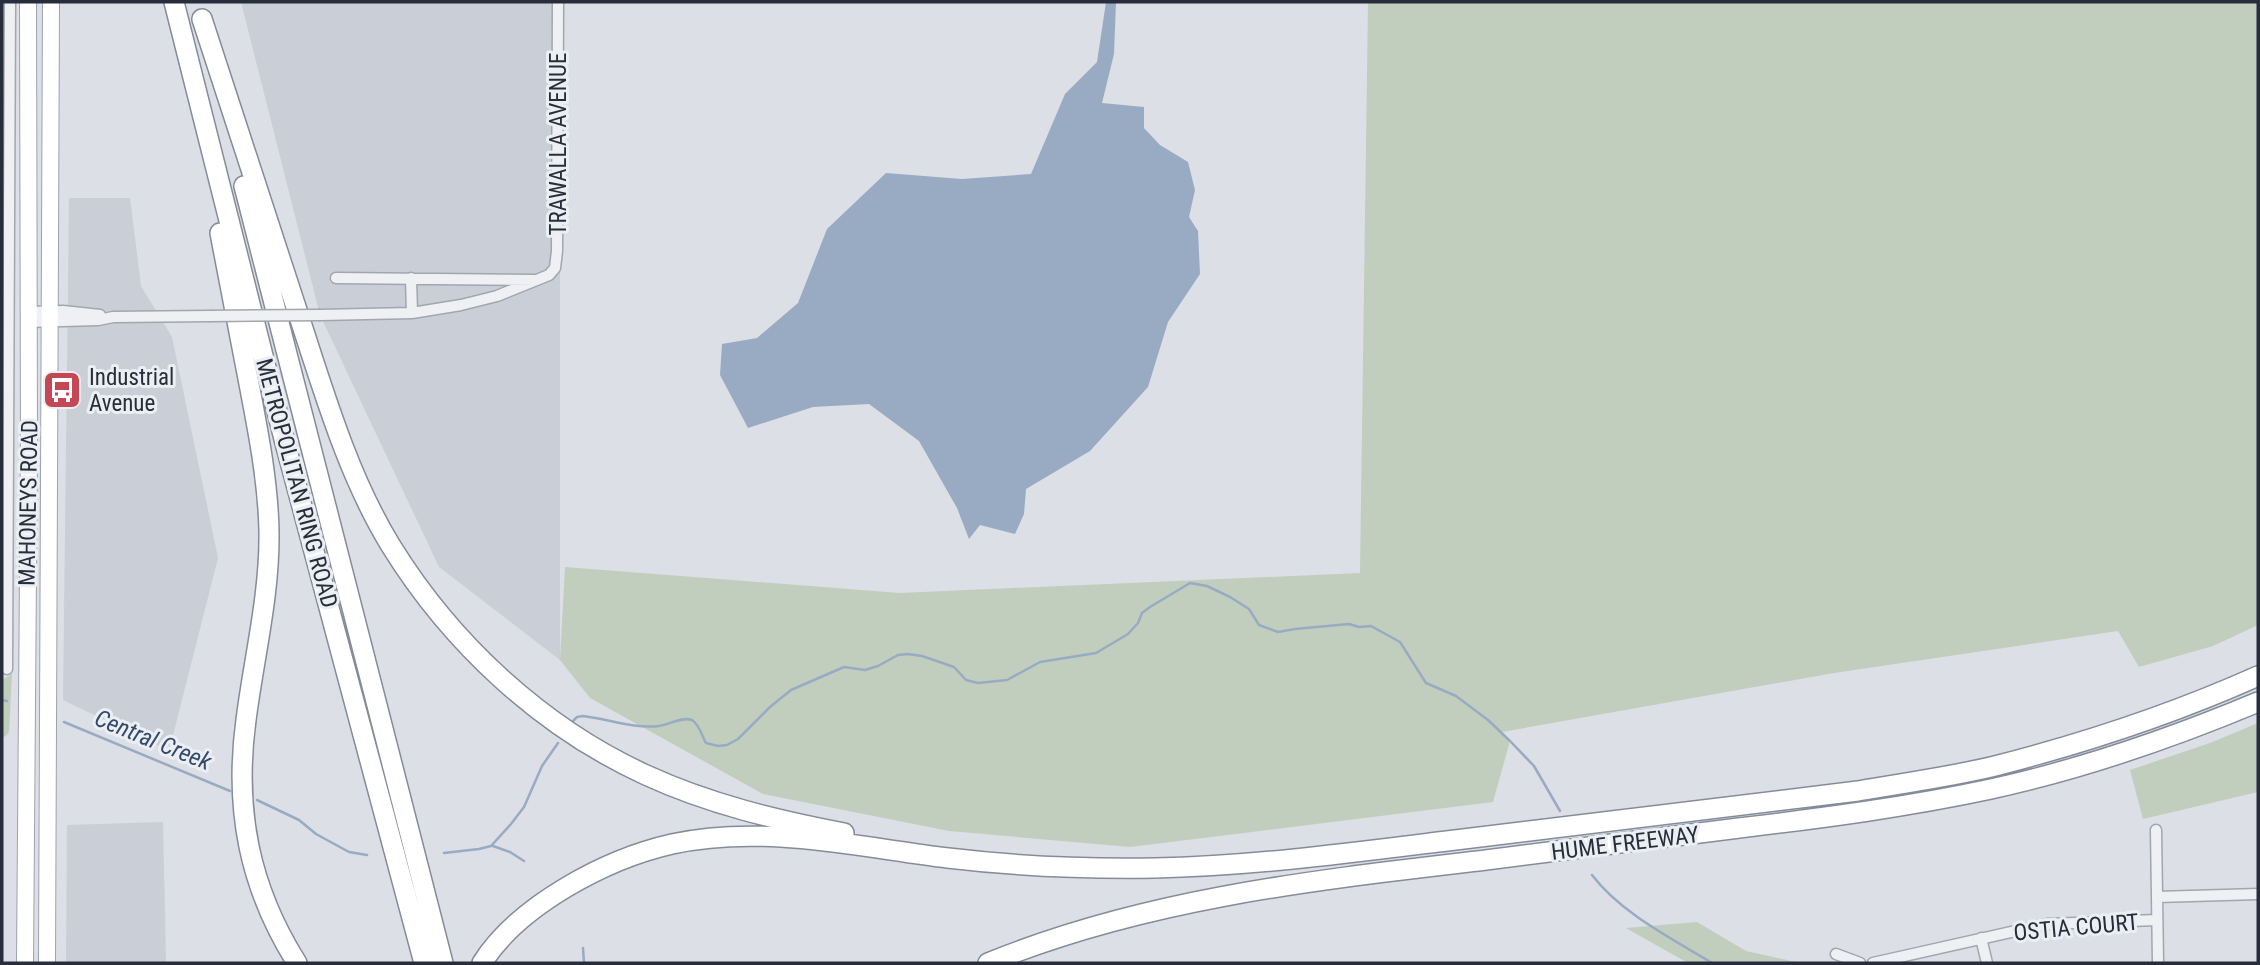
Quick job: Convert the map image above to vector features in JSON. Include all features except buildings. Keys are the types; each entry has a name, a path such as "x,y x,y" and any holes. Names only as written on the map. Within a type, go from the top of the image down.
{"highway":[{"path":"174,2 261,446 268,506 267,590 242,759 244,818 258,885 271,917 298,963"},
{"name":"METROPOLITAN RING ROAD","path":"174,2 285,443 424,963"},
{"path":"200,10 349,459 390,545 419,588 455,632 530,703 573,735 645,775 692,794 771,819 1000,862"},
{"name":"METROPOLITAN RING ROAD","path":"200,10 443,963"},
{"name":"HUME FREEWAY","path":"1000,862 1118,868 1237,864 1858,791 1968,771 2054,750 2172,712 2258,676"},
{"name":"HUME FREEWAY","path":"988,963 1049,940 1135,914 1237,893 1859,814 1993,788 2133,750 2202,726 2258,702"},
{"path":"482,963 512,928 551,896 616,862 671,844 738,836 1000,862"}],"main road":[{"name":"MAHONEYS ROAD","path":"25,963 28,2"},
{"name":"MAHONEYS ROAD","path":"47,963 51,2"},
{"path":"27,239 50,233"},
{"path":"26,657 48,657"}],"street":[{"name":"MAHONEYS ROAD","path":"7,669 4,618 5,239 10,2"},
{"name":"TRAWALLA AVENUE","path":"541,280 553,272 557,262 558,2"},
{"path":"336,278 541,280"},
{"path":"411,278 412,313"},
{"path":"28,317 98,320 113,317 412,313 497,296 541,280"},
{"path":"4,618 26,616"},
{"path":"2156,830 2158,963"},
{"path":"2157,897 2258,894"},
{"name":"OSTIA COURT","path":"1872,963 2047,925 2157,920"},
{"path":"1981,938 1987,963"},
{"path":"1836,954 1860,963"}],"shaded area":[{"path":"241,2 560,2 560,660 439,567 320,315"},
{"path":"69,198 130,198 141,286 172,337 218,558 169,751 63,700"},
{"path":"163,822 166,963 66,963 67,825"}],"green space":[{"path":"1368,2 2258,2 2258,625 2213,646 2139,667 2118,631 1834,673 1502,732 1510,741 1493,802 1130,847 949,831 763,794 590,698 560,660 565,567 900,593 1360,573"},
{"path":"12,674 9,732 5,737 2,734 2,677 4,679"},
{"path":"2258,723 2258,792 2143,819 2130,770 2210,743"},
{"path":"1697,922 1746,951 1800,963 1688,963 1626,928"}],"water":[{"path":"1106,2 1116,2 1114,54 1102,103 1144,107 1144,128 1160,145 1188,162 1195,190 1189,217 1198,231 1200,274 1168,322 1148,387 1090,451 1026,489 1024,514 1015,534 980,525 969,539 957,508 919,441 869,404 813,407 748,428 720,375 722,344 757,338 798,303 827,229 886,173 962,179 1031,174 1065,94 1097,62"}],"waterway":[{"name":"Central Creek","path":"571,723 577,717 583,716 650,727 688,719 697,724 706,743 727,745 738,739 791,690 844,667 865,670 898,655 908,654 954,667 966,680 978,683 1007,680 1040,662 1096,653 1128,634 1138,623 1142,613 1150,607 1190,583 1207,586 1230,597 1249,609 1259,625 1278,632 1349,624 1371,626 1400,642 1426,683 1456,696 1488,720 1534,766 1560,811"},
{"name":"Central Creek","path":"2,700 7,701"},
{"name":"Central Creek","path":"64,722 230,791"},
{"name":"Central Creek","path":"444,853 491,846 524,807 542,766 558,743"},
{"name":"Central Creek","path":"257,800 299,820 316,834 349,852 367,855"},
{"path":"493,846 524,861"},
{"name":"Central Creek","path":"1592,875 1632,913 1712,963"},
{"path":"583,948 584,963"}],"place":[{"name":"Industrial Avenue","path":"62,390"}]}
